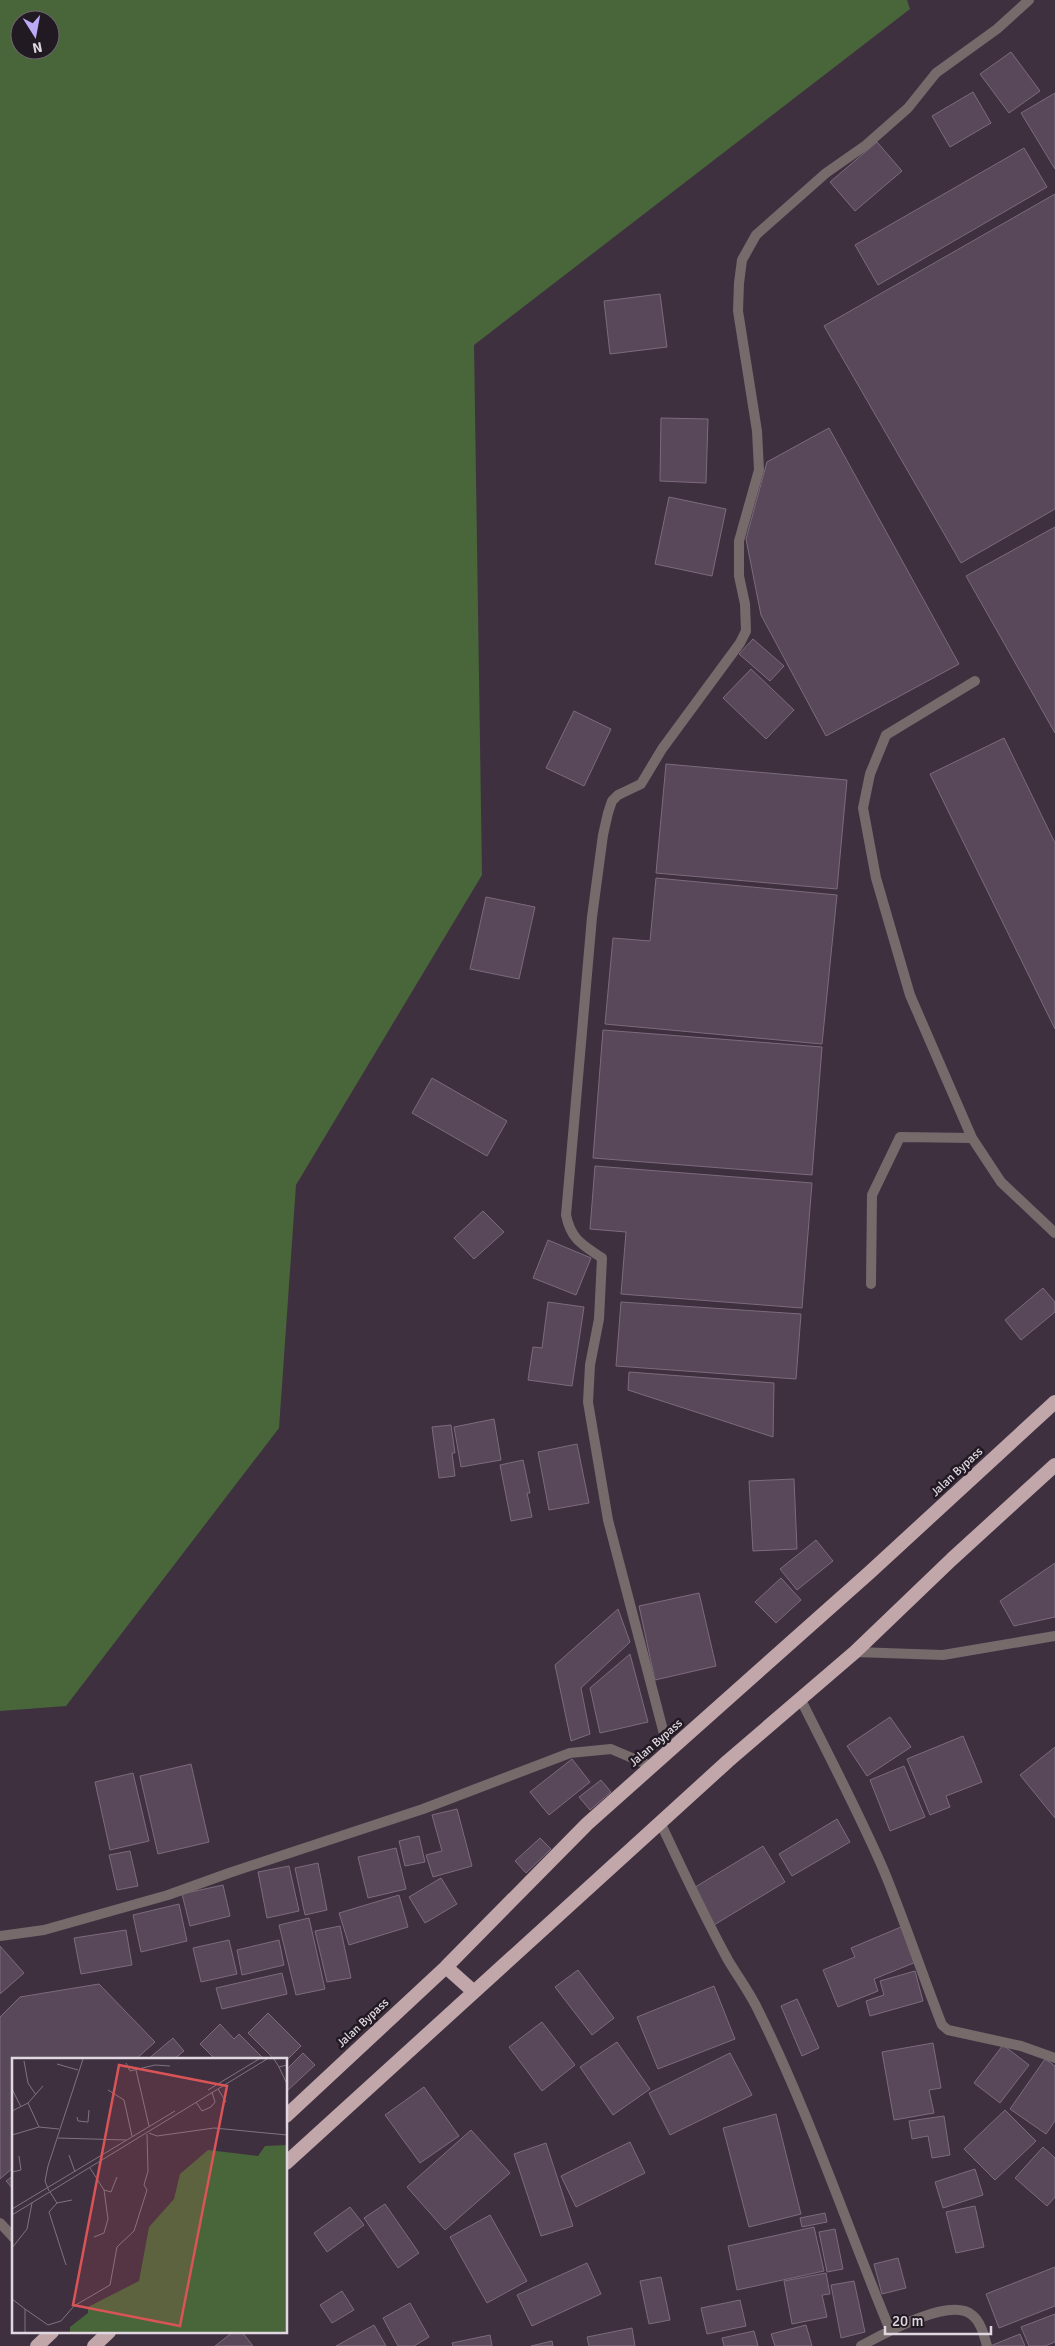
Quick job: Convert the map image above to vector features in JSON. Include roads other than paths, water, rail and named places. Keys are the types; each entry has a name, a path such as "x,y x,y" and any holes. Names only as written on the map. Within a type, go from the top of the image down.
{"highway":[{"name":"Jalan Bypass","path":"288,2114 446,1967 587,1824 651,1766 669,1753 1055,1402"},
{"path":"288,2161 661,1824 728,1761 855,1652 952,1559 1055,1465"},
{"path":"446,1967 474,1992"},
{"path":"37,2346 50,2334"},
{"path":"94,2346 107,2334"}],"street":[{"path":"669,1753 608,1520 588,1402 590,1365 598,1319 602,1258 582,1244 569,1231 566,1215 592,918 603,835 612,801 618,795 641,784 662,749 740,644 746,631 745,604 739,576 739,541 759,470 757,431 738,311 738,282 742,260 756,235 826,173 866,145 908,108 936,73 997,29 1029,0"},
{"path":"975,681 886,735 870,774 863,808 876,878 910,995 972,1138 1001,1182 1055,1233"},
{"path":"871,1284 872,1195 900,1137 972,1138"},
{"path":"855,1652 943,1655 1055,1636"},
{"path":"801,1700 884,1871 918,1956 942,2025 948,2030 1021,2046 1055,2058"},
{"path":"0,1936 44,1930 168,1895 423,1809 570,1753 611,1749 651,1766"},
{"path":"661,1824 728,1960 758,2010 776,2048 843,2206 860,2257 890,2330"},
{"path":"0,2223 12,2236"},
{"path":"861,2346 902,2324 932,2315 963,2310 973,2316 987,2346"}]}
